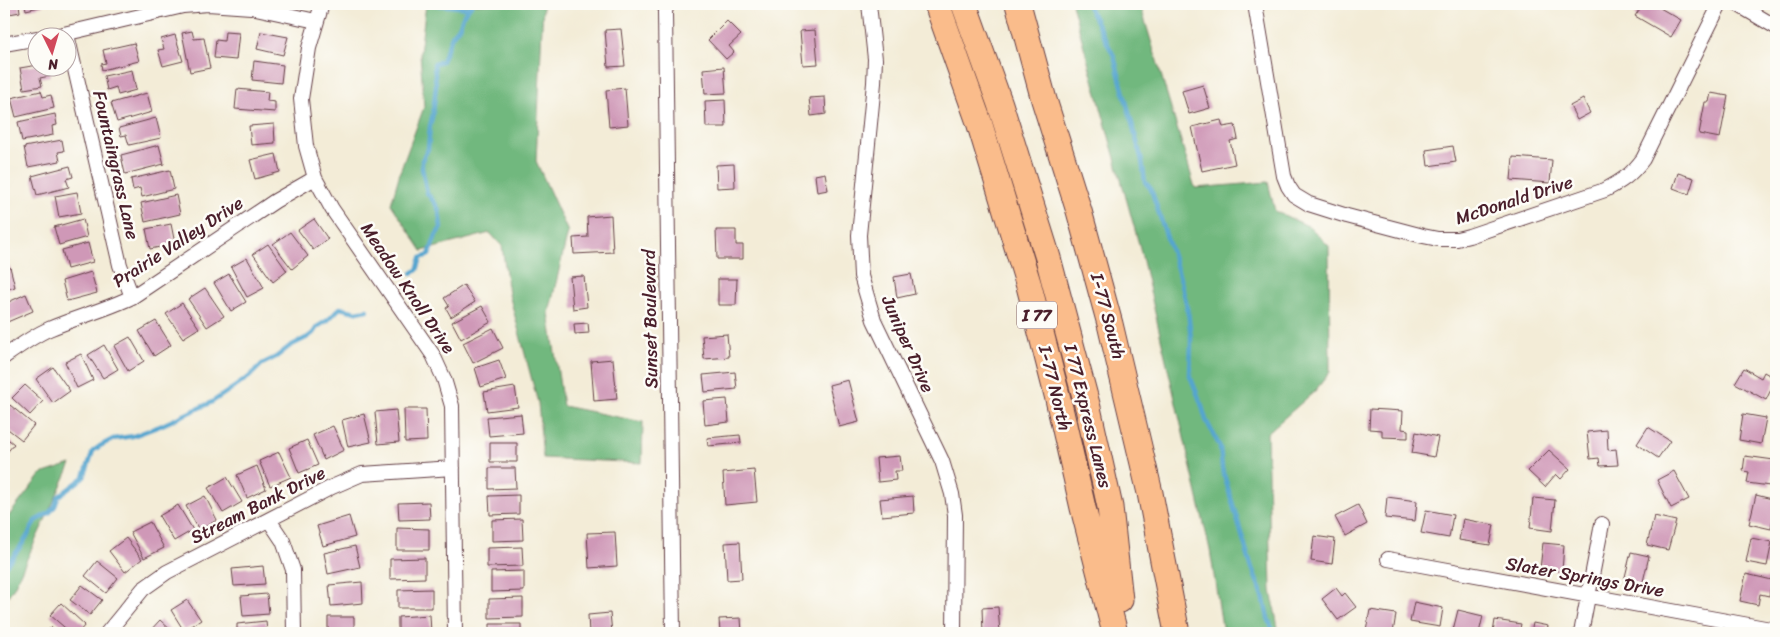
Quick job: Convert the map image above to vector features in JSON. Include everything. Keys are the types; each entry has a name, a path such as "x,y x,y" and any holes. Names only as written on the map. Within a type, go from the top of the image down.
{"highway":[{"name":"I-77 North","path":"937,4 979,122 1029,286 1115,633"},
{"name":"I 77 Express Lanes","path":"964,4 1000,104 1045,248 1088,408 1110,507 1123,633"},
{"path":"1002,4 1044,100"},
{"name":"I-77 South","path":"1018,4 1044,100 1079,211 1114,341 1150,493 1177,633"}],"street":[{"path":"78,34 183,6 208,4 251,7 316,21"},
{"name":"Meadow Knoll Drive","path":"322,4 309,48 301,99 306,146 315,178 332,209 433,355 444,379 452,406 455,633"},
{"name":"Sunset Boulevard","path":"667,4 665,12 673,633"},
{"name":"Juniper Drive","path":"869,4 874,51 874,75 858,235 861,276 874,320 942,461 952,494 955,523 954,633"},
{"name":"McDonald Drive","path":"1255,4 1284,176 1294,195 1309,204 1347,216 1438,239 1457,239 1605,190 1624,180 1643,159 1720,4"},
{"path":"1737,4 1776,27"},
{"path":"4,44 28,40"},
{"name":"Fountaingrass Lane","path":"77,78 120,265 132,297"},
{"name":"Prairie Valley Drive","path":"4,357 47,329 109,308 132,297 275,201 315,178"},
{"name":"Stream Bank Drive","path":"107,633 143,589 159,578 362,474 452,468"},
{"path":"269,520 283,541 293,570 294,633"},
{"path":"1581,633 1602,524"},
{"name":"Slater Springs Drive","path":"1388,559 1776,630"}],"green space":[{"path":"426,4 543,4 536,161 568,232 549,313 563,406 643,422 642,463 543,458 538,403 509,294 502,246 490,233 422,251 391,204 401,169 424,107 420,53"},
{"path":"1072,4 1140,4 1195,188 1268,182 1275,211 1310,227 1329,246 1330,372 1315,391 1267,433 1271,590 1279,633 1223,633 1210,550 1140,248"},
{"path":"71,464 14,587 4,602 4,522 41,474"}],"building":[{"path":"4,4 19,4 20,12 4,15"},
{"path":"25,4 43,4 43,6 26,10"},
{"path":"1643,4 1663,4 1660,8 1681,20 1671,37 1635,16"},
{"path":"727,21 741,35 729,46 734,52 726,59 708,40"},
{"path":"621,29 625,66 608,67 605,30"},
{"path":"815,30 818,64 803,65 800,31"},
{"path":"192,31 194,39 204,38 210,68 190,72 182,33"},
{"path":"225,32 239,33 236,60 214,58 216,40 224,41"},
{"path":"261,32 288,37 283,55 257,49"},
{"path":"175,35 183,61 163,66 158,50 164,49 161,39"},
{"path":"134,43 139,61 102,70 101,64 106,63 103,50"},
{"path":"254,61 283,65 281,83 252,80"},
{"path":"28,67 28,78 40,78 42,86 24,89 20,68"},
{"path":"724,67 726,93 705,94 703,69"},
{"path":"132,70 136,90 118,95 116,87 107,90 104,76"},
{"path":"1203,85 1210,108 1189,114 1182,91"},
{"path":"625,88 628,125 609,127 606,90"},
{"path":"237,89 268,92 267,101 275,102 275,112 235,109"},
{"path":"41,91 43,97 51,95 54,108 16,117 11,98"},
{"path":"147,93 152,112 117,122 111,103"},
{"path":"1711,93 1728,96 1720,138 1699,134 1705,102 1709,102"},
{"path":"825,97 826,114 811,116 809,98"},
{"path":"1583,99 1590,113 1577,120 1570,106"},
{"path":"725,100 726,127 706,127 705,101"},
{"path":"55,114 57,125 52,126 53,135 22,141 18,122"},
{"path":"156,118 161,138 129,145 126,135 121,136 119,128"},
{"path":"1221,120 1223,127 1235,125 1238,139 1230,141 1235,164 1202,171 1192,127"},
{"path":"274,124 275,143 251,145 249,126"},
{"path":"62,140 64,151 58,152 60,161 28,167 24,147"},
{"path":"159,145 164,164 125,174 121,155"},
{"path":"1453,146 1456,162 1428,166 1426,150"},
{"path":"276,154 280,172 255,179 250,160"},
{"path":"1513,157 1552,160 1550,183 1511,180"},
{"path":"734,164 735,187 717,188 716,165"},
{"path":"70,166 73,177 66,179 69,187 37,195 32,176"},
{"path":"170,170 174,189 142,197 140,188 133,190 131,179"},
{"path":"825,173 828,190 817,192 815,175"},
{"path":"1678,173 1694,178 1689,194 1673,188"},
{"path":"77,192 81,213 59,217 55,196"},
{"path":"176,195 180,214 145,222 141,203"},
{"path":"611,215 613,252 574,254 573,238 588,237 587,217"},
{"path":"83,219 87,237 59,245 54,227"},
{"path":"314,219 328,239 313,250 298,230"},
{"path":"171,224 175,244 150,249 146,229"},
{"path":"716,230 736,230 736,245 743,245 743,259 717,259"},
{"path":"290,232 308,256 292,269 273,244"},
{"path":"88,243 93,262 67,269 62,250"},
{"path":"268,244 287,271 273,282 253,254"},
{"path":"247,258 264,288 247,297 231,267"},
{"path":"10,267 15,287 4,290 4,268"},
{"path":"91,272 97,293 67,301 62,281"},
{"path":"229,274 246,302 231,311 214,283"},
{"path":"911,274 915,294 897,298 894,277"},
{"path":"584,276 587,307 573,309 570,277"},
{"path":"718,279 737,279 736,305 718,305"},
{"path":"464,285 475,302 451,317 446,308 449,306 444,298"},
{"path":"205,288 224,316 207,327 188,299"},
{"path":"26,294 33,311 5,323 4,304"},
{"path":"182,303 199,328 183,338 166,314"},
{"path":"482,306 491,322 461,339 452,322"},
{"path":"156,321 171,345 154,356 139,331"},
{"path":"588,323 589,333 575,334 574,324"},
{"path":"493,328 503,348 473,363 463,343"},
{"path":"727,334 729,357 704,359 702,336"},
{"path":"130,337 144,361 128,371 114,346"},
{"path":"104,345 118,369 103,378 88,355"},
{"path":"81,354 93,380 77,388 65,362"},
{"path":"613,359 617,399 594,401 591,361"},
{"path":"499,360 506,379 481,387 475,368"},
{"path":"53,367 70,391 53,403 36,379"},
{"path":"1744,368 1761,378 1764,372 1776,379 1766,400 1735,383"},
{"path":"735,372 737,389 705,392 703,375"},
{"path":"848,380 859,422 839,427 829,385"},
{"path":"25,385 43,401 30,415 12,398"},
{"path":"515,387 518,407 487,411 484,392"},
{"path":"727,399 729,422 705,425 703,401"},
{"path":"10,405 34,425 22,440 4,426 4,413"},
{"path":"404,409 426,409 427,441 405,442"},
{"path":"1370,409 1403,411 1402,429 1408,430 1408,438 1382,437 1382,430 1369,429"},
{"path":"396,410 399,442 378,444 375,412"},
{"path":"364,414 371,442 348,447 342,420"},
{"path":"521,414 523,433 489,436 487,417"},
{"path":"1743,414 1766,418 1761,444 1739,440"},
{"path":"333,426 344,450 324,460 313,435"},
{"path":"1648,427 1670,441 1658,458 1637,444"},
{"path":"1607,430 1608,450 1616,449 1618,465 1600,466 1599,458 1590,459 1587,432"},
{"path":"1416,432 1438,437 1434,457 1412,453"},
{"path":"740,435 741,443 708,446 707,438"},
{"path":"4,436 14,444 4,456"},
{"path":"307,440 318,465 299,473 289,448"},
{"path":"490,443 517,443 517,462 490,462"},
{"path":"1549,450 1570,469 1561,479 1556,474 1545,487 1528,471"},
{"path":"279,452 291,477 270,486 259,461"},
{"path":"900,456 902,471 895,471 896,480 878,482 876,458"},
{"path":"1745,456 1774,460 1770,486 1747,483 1749,472 1743,471"},
{"path":"257,466 266,489 247,498 237,475"},
{"path":"489,468 515,468 516,488 489,489"},
{"path":"754,470 757,502 725,505 723,473"},
{"path":"1674,471 1689,499 1671,508 1657,480"},
{"path":"227,477 242,502 223,513 208,488"},
{"path":"519,495 519,514 490,515 489,496"},
{"path":"1756,495 1776,500 1771,529 1749,524"},
{"path":"205,496 217,520 199,530 186,506"},
{"path":"913,496 914,513 882,516 880,499"},
{"path":"1387,497 1417,501 1415,521 1385,518"},
{"path":"1533,498 1555,500 1552,531 1530,528"},
{"path":"429,502 430,519 399,520 398,503"},
{"path":"178,505 193,530 174,541 159,516"},
{"path":"1358,505 1367,524 1345,536 1335,517"},
{"path":"1426,510 1453,515 1449,538 1421,533"},
{"path":"349,516 355,537 323,546 317,526"},
{"path":"1654,516 1676,521 1668,550 1647,545"},
{"path":"522,519 523,540 492,541 492,520"},
{"path":"1463,519 1494,525 1490,545 1459,540"},
{"path":"150,522 164,548 144,558 130,532"},
{"path":"397,528 429,529 429,550 397,550"},
{"path":"615,532 617,566 589,568 587,533"},
{"path":"1314,536 1335,539 1332,564 1311,561"},
{"path":"126,538 142,559 125,572 109,551"},
{"path":"1751,538 1772,542 1767,566 1746,562"},
{"path":"740,542 742,579 727,580 725,543"},
{"path":"1543,543 1564,545 1562,571 1540,569"},
{"path":"355,546 360,567 328,574 324,553"},
{"path":"522,547 523,566 487,567 487,548"},
{"path":"1631,552 1649,556 1642,586 1624,581"},
{"path":"425,558 425,578 390,579 390,559"},
{"path":"97,561 118,578 106,593 85,576"},
{"path":"263,566 265,584 234,586 232,569"},
{"path":"524,571 524,591 491,592 491,572"},
{"path":"1746,574 1772,580 1769,596 1760,594 1758,605 1740,601"},
{"path":"362,582 363,603 331,606 329,585"},
{"path":"82,585 102,600 90,615 70,600"},
{"path":"1336,588 1342,596 1345,593 1356,607 1338,620 1322,599"},
{"path":"432,589 432,608 398,608 398,590"},
{"path":"267,594 269,614 243,616 241,596"},
{"path":"523,598 523,617 489,618 489,599"},
{"path":"187,600 201,620 184,631 171,610"},
{"path":"1414,602 1443,608 1440,627 1410,622"},
{"path":"61,603 85,625 78,633 71,633 50,615"},
{"path":"998,607 1000,633 983,633 982,608"},
{"path":"1370,610 1396,614 1393,633 1366,631"},
{"path":"1458,610 1483,616 1479,633 1453,630"},
{"path":"610,613 612,633 589,633 588,615"},
{"path":"430,615 431,633 398,633 398,617"},
{"path":"328,617 354,617 354,633 328,633"},
{"path":"741,618 742,633 720,633 719,619"},
{"path":"160,620 174,633 148,633"},
{"path":"1495,620 1521,624 1519,633 1493,633"},
{"path":"266,621 267,633 237,633 237,624"},
{"path":"1533,623 1548,626 1546,633 1531,633"},
{"path":"490,624 521,624 521,633 490,633"},
{"path":"51,627 59,633 46,633"}],"waterway":[{"path":"429,4 468,8"},
{"path":"412,273 417,270 421,258 429,255 436,235 441,228 439,211 427,193 422,168 422,160 428,149 433,113 436,86 434,64 442,61 452,36 472,4"},
{"path":"1087,4 1114,56 1142,161 1145,182 1151,189 1181,281 1188,311 1191,339 1190,376 1206,420 1220,447 1222,468 1252,569 1263,596 1274,633"},
{"path":"4,567 21,546 35,521 49,513 55,506 58,497 84,477 93,451 100,446 113,439 133,436 160,426 212,402 249,377 262,364 308,337 340,308 356,312 367,310"}]}
